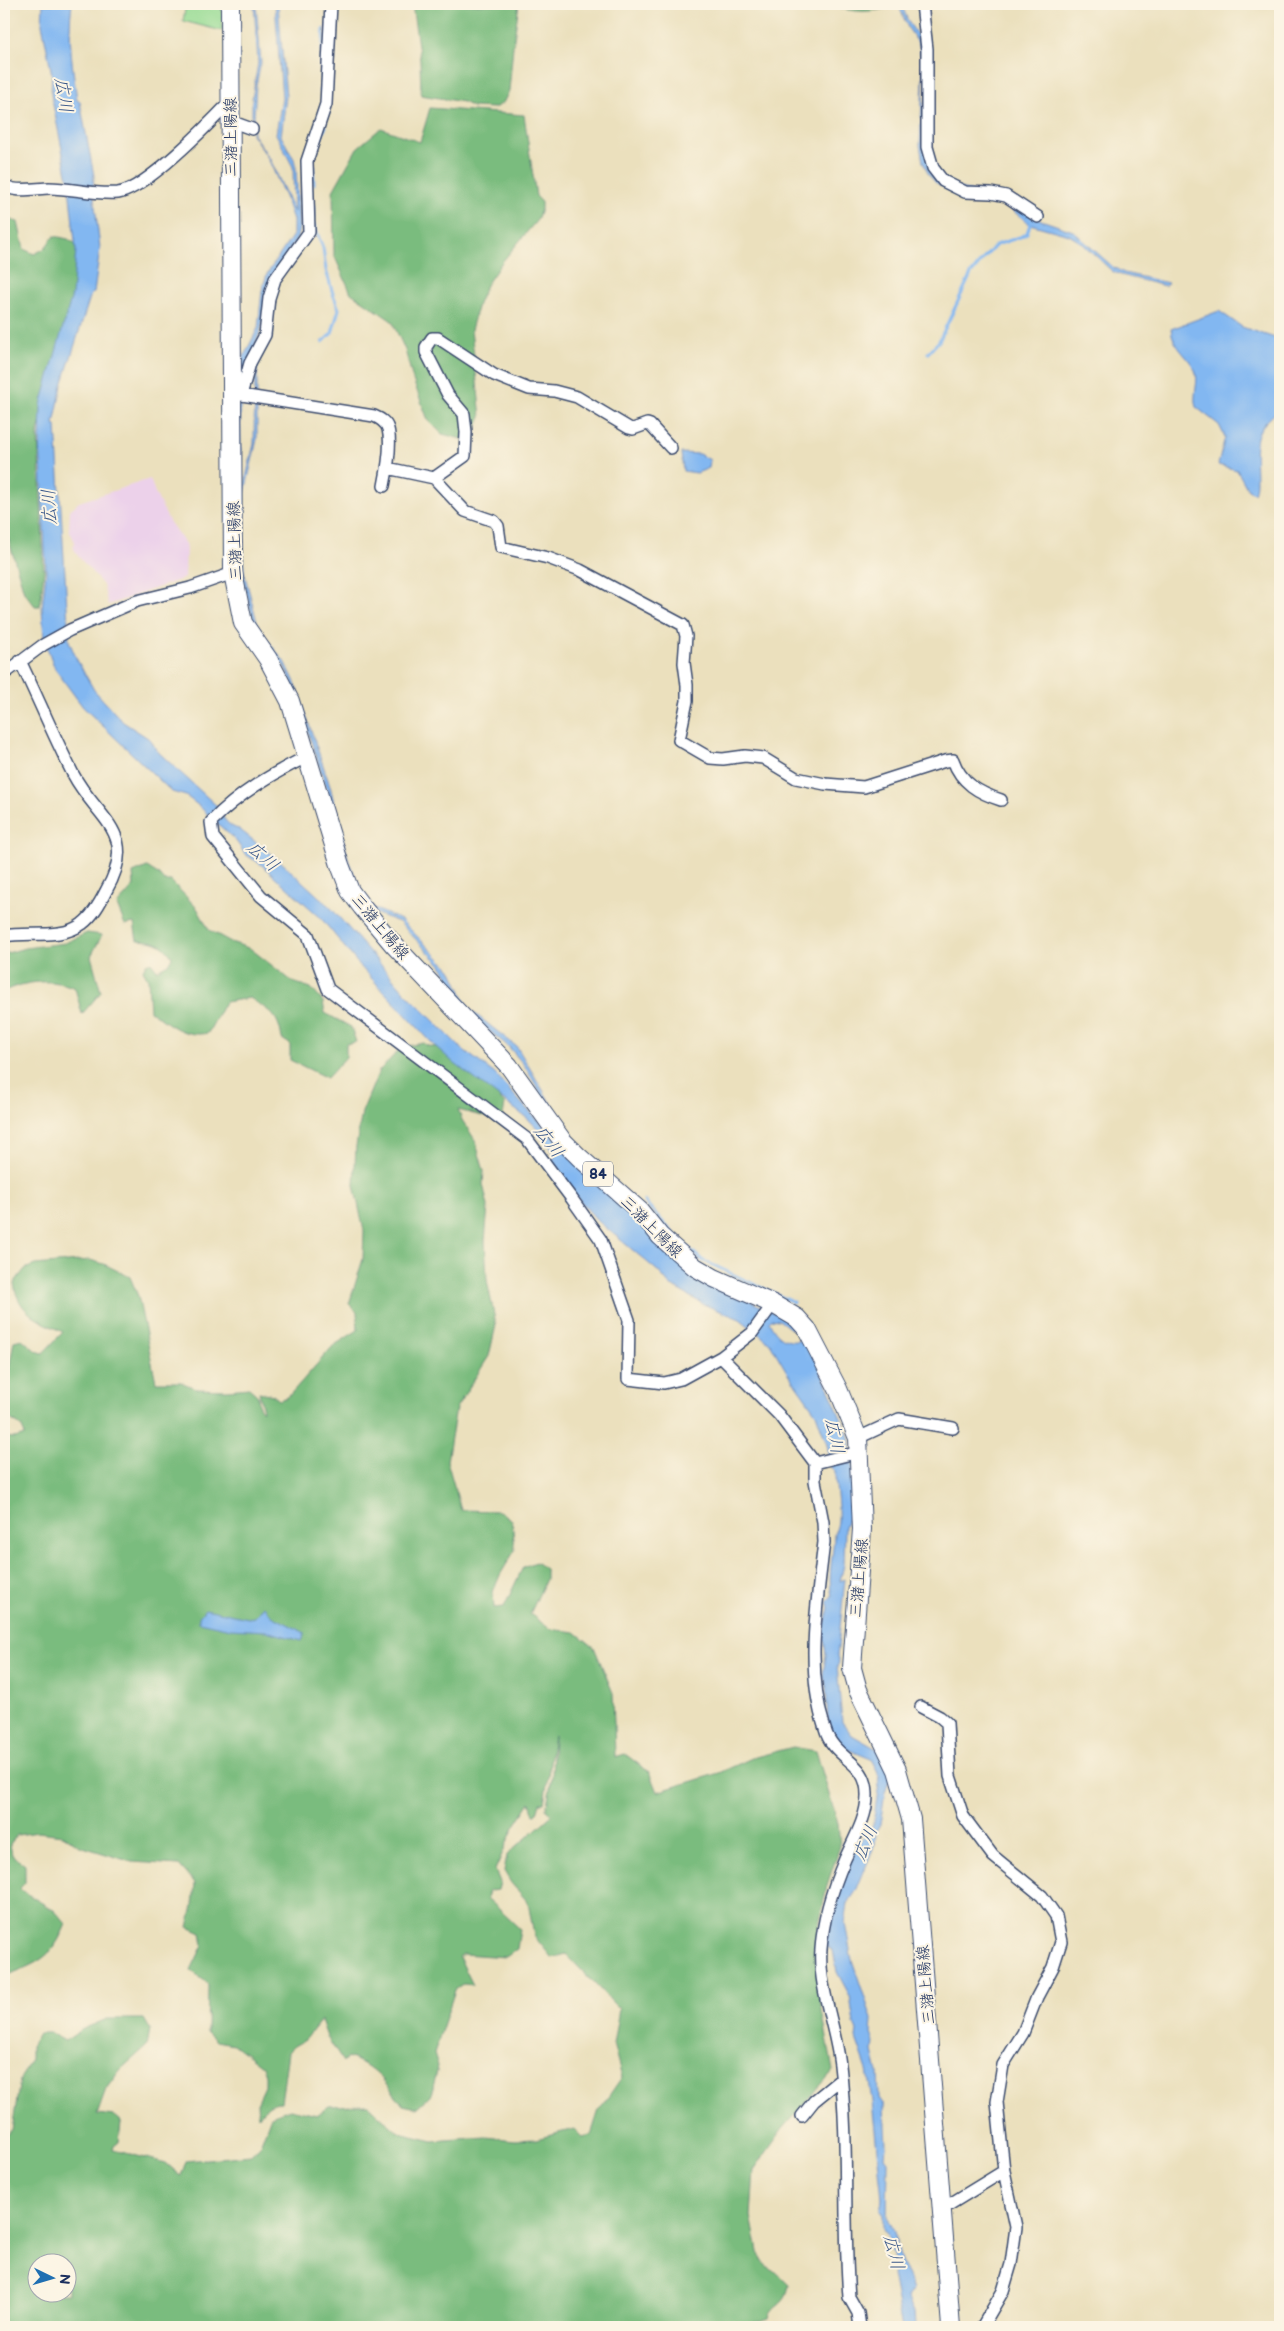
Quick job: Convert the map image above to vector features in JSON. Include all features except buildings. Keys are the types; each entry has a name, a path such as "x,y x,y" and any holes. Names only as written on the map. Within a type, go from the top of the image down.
{"main road":[{"name":"三潴上陽線","path":"230,4 230,121 236,394 233,573 243,623 268,659 290,701 340,865 350,891 368,915 509,1066 562,1140 640,1211 674,1250 695,1267 714,1278 770,1307 797,1318 807,1329 838,1390 856,1448 862,1529 852,1668 858,1690 897,1770 911,1819 950,2327"}],"street":[{"path":"331,4 326,104 307,161 308,232 275,279 269,298 265,335 236,394 374,416 383,420 388,429 387,468 384,486"},
{"path":"922,4 928,58 927,147 933,168 943,181 965,192 991,193 1006,196 1038,217"},
{"path":"4,184 6,187 20,189 64,188 98,193 120,193 137,186 194,138 230,102"},
{"path":"230,121 252,129"},
{"path":"434,478 465,456 466,432 464,414 448,395 426,352 426,347 432,338 438,338 494,375 520,386 529,389 554,391 577,397 629,428 633,429 646,424 650,425 671,448"},
{"path":"387,468 434,478 465,511 494,521 498,526 501,547 548,558 580,570 683,625 686,636 684,663 688,685 687,701 679,740 710,758 724,759 745,756 763,758 796,778 806,781 864,787 945,760 953,760 962,779 974,788 1001,800"},
{"path":"4,674 43,645 70,630 137,601 190,588 233,573"},
{"path":"4,936 17,933 64,932 81,925 96,910 114,878 118,864 116,835 107,819 74,776 20,661"},
{"path":"308,756 258,782 223,810 211,822 213,837 262,896 308,935 328,989 527,1139 601,1240 629,1320 628,1379 664,1383 681,1379 721,1357 752,1334 770,1307"},
{"path":"721,1357 779,1415 815,1463 815,1481 823,1522 824,1542 813,1664 819,1710 825,1732 832,1744 863,1772 867,1798 859,1829 832,1893 821,1946 824,1982 840,2065 849,2297 858,2313 860,2327"},
{"path":"815,1463 856,1448 899,1420 953,1428"},
{"path":"921,1707 947,1723 950,1776 963,1816 993,1856 1042,1896 1056,1916 1061,1942 1053,1968 1046,1985 1037,1997 1024,2033 1003,2065 997,2102 1004,2172 1016,2228 1003,2291 982,2327"},
{"path":"802,2116 814,2101 841,2079"},
{"path":"942,2209 1004,2172"}],"shaded area":[{"path":"150,479 169,521 186,545 185,578 108,605 103,585 78,556 73,547 75,542 69,530 70,510 79,502"}],"green space":[{"path":"186,4 222,4 222,31 183,21"},
{"path":"412,4 519,4 509,91 503,103 494,108 473,107 463,102 421,95 420,60"},
{"path":"828,4 901,4 873,11 855,11"},
{"path":"430,108 524,115 536,196 541,201 541,209 537,220 502,262 486,285 478,304 471,330 481,417 473,435 462,439 442,434 428,420 413,380 405,350 392,321 351,293 334,255 333,191 357,148 381,128 420,142"},
{"path":"7,219 18,222 24,249 34,254 44,249 54,236 68,239 82,248 62,358 48,389 38,433 44,571 40,606 35,606 24,592 4,524 4,224"},
{"path":"147,867 158,874 164,881 171,881 197,908 209,930 231,942 251,949 293,982 311,988 323,1002 325,1013 351,1027 356,1042 346,1044 346,1057 327,1078 290,1060 290,1044 282,1039 275,1018 268,1010 250,998 225,1002 208,1033 191,1034 184,1032 150,1011 148,979 143,970 146,964 151,962 157,970 168,964 172,957 165,948 157,943 137,940 134,923 125,925 117,905 134,886 133,873"},
{"path":"87,933 102,935 91,956 101,992 82,1014 75,988 67,985 40,982 21,985 4,991 4,954 25,948 65,943"},
{"path":"424,1043 438,1048 459,1060 505,1104 502,1121 458,1110 475,1140 484,1171 483,1184 488,1206 485,1241 487,1280 496,1325 489,1356 456,1408 447,1461 461,1510 499,1511 512,1520 515,1550 500,1575 493,1592 494,1608 504,1607 523,1567 536,1562 546,1570 546,1579 530,1614 550,1629 575,1632 594,1647 613,1693 615,1757 625,1754 649,1772 657,1792 719,1773 752,1758 793,1747 816,1751 838,1824 840,1846 827,1885 816,1939 818,1989 833,2071 782,2130 754,2170 751,2216 759,2257 789,2285 787,2292 782,2301 773,2309 769,2318 741,2327 4,2327 4,2136 12,2130 20,2080 31,2059 31,2046 39,2033 50,2033 65,2041 83,2029 107,2019 144,2019 150,2029 147,2046 120,2070 106,2089 97,2114 114,2116 121,2122 119,2142 114,2146 113,2150 166,2163 181,2176 186,2161 251,2155 260,2145 271,2116 290,2109 317,2115 329,2106 368,2105 399,2133 433,2141 486,2137 515,2140 536,2139 574,2129 582,2137 591,2135 599,2110 622,2077 613,2044 619,2009 566,1954 552,1958 534,1936 528,1902 511,1883 504,1871 507,1855 552,1815 546,1810 552,1777 554,1735 544,1803 540,1803 537,1813 534,1815 530,1802 514,1827 495,1870 500,1882 498,1890 489,1891 487,1898 520,1929 517,1949 506,1957 463,1954 459,1957 473,1985 464,1984 455,1990 434,2053 438,2066 433,2088 430,2096 417,2108 403,2105 386,2083 365,2065 347,2057 343,2062 327,2037 321,2020 306,2039 288,2052 281,2102 268,2106 258,2117 257,2103 265,2086 265,2075 262,2066 233,2044 216,2041 207,2032 208,1986 191,1970 203,1945 201,1933 188,1927 193,1906 195,1883 179,1865 132,1862 80,1846 63,1835 38,1832 17,1835 10,1844 12,1855 25,1865 25,1883 19,1889 55,1911 66,1924 55,1946 42,1959 4,1977 4,1437 15,1438 25,1435 21,1426 4,1415 4,1398 14,1341 22,1339 36,1351 43,1353 63,1332 45,1324 25,1309 16,1293 14,1283 25,1269 35,1265 90,1260 104,1264 130,1277 138,1296 156,1382 181,1382 197,1389 227,1390 249,1388 258,1396 259,1407 263,1411 259,1392 273,1395 279,1400 288,1397 333,1346 358,1330 357,1312 349,1304 363,1259 364,1231 354,1185 356,1146 362,1112 379,1071 402,1047"}],"water":[{"name":"広川","path":"43,4 72,4 70,40 72,64 77,100 80,102 94,176 93,189 100,248 94,293 91,294 62,385 54,424 56,426 69,641 77,660 94,690 123,722 151,740 156,750 220,809 229,824 239,829 281,862 330,907 403,990 461,1048 495,1074 523,1105 648,1229 665,1253 695,1274 795,1323 791,1329 779,1320 771,1319 769,1321 775,1331 783,1338 798,1341 804,1339 805,1333 849,1437 857,1508 852,1510 845,1526 844,1565 840,1581 845,1579 837,1657 839,1663 837,1666 842,1722 852,1735 882,1752 892,1772 885,1793 880,1824 876,1831 875,1844 856,1891 848,1903 845,1924 852,1960 872,2019 871,2034 874,2042 873,2052 878,2073 879,2098 884,2105 885,2157 888,2161 887,2217 894,2232 900,2258 913,2289 907,2297 914,2312 915,2327 902,2327 892,2275 895,2263 887,2234 883,2229 883,2215 880,2211 882,2199 872,2101 867,2070 856,2038 857,2031 854,2024 850,1996 837,1972 833,1950 825,1946 838,1887 859,1842 869,1833 873,1824 880,1776 871,1759 847,1749 844,1751 832,1737 828,1724 826,1685 823,1674 826,1655 823,1631 829,1608 827,1601 832,1596 830,1572 838,1513 835,1472 831,1468 827,1444 816,1413 787,1372 770,1343 740,1319 703,1304 670,1285 659,1272 598,1221 547,1164 556,1156 540,1131 528,1119 455,1064 434,1045 360,966 320,917 263,866 245,854 236,841 199,806 186,796 172,792 83,707 55,669 44,639 42,608 46,573 40,441 41,405 72,295 76,250 68,179 51,94 52,75 42,24"},
{"path":"254,4 256,4 261,63 256,85 253,134 270,159 294,212 293,167 276,134 282,98 275,4 278,4 286,97 281,136 294,159 296,168 299,228 297,238 271,276 261,329 255,345 257,362 257,439 243,501 244,572 257,622 266,638 286,664 294,680 330,786 349,862 360,887 373,908 401,920 451,969 469,1009 517,1047 553,1107 550,1109 524,1065 509,1047 465,1011 441,965 399,922 372,912 350,876 328,792 291,680 284,666 255,627 240,568 241,498 254,444 255,367 240,384 241,460 238,460 237,380 244,356 258,328 262,290 267,274 293,235 293,220 268,158 252,134 252,99 258,63"},
{"path":"898,4 901,4 909,23 923,43 924,143 941,183 1001,199 1041,220 1073,231 1113,267 1124,273 1168,283 1165,286 1112,271 1082,243 1069,235 1030,224 1004,204 955,194 935,182 923,162 920,145 923,77 919,44 908,28"},
{"path":"1219,311 1242,327 1275,338 1280,342 1280,407 1258,434 1256,441 1256,482 1254,493 1248,490 1237,470 1218,465 1225,437 1219,425 1196,407 1197,379 1195,370 1172,336 1171,329"},
{"path":"681,453 699,454 710,460 709,468 697,473 683,471"},
{"path":"264,1606 272,1616 305,1633 302,1641 266,1631 230,1629 199,1622 199,1617 205,1609 248,1618 255,1617"}],"waterway":[{"path":"321,68 324,29"},
{"path":"321,92 322,72"},
{"path":"320,139 326,126"},
{"path":"313,166 314,184"},
{"path":"314,207 314,218"},
{"path":"928,353 939,341 971,274 996,245 1027,233 1031,221"},
{"path":"314,225 323,248 326,270 339,309 332,333 323,342"},
{"path":"644,1201 681,1242 702,1260 793,1302"}]}
